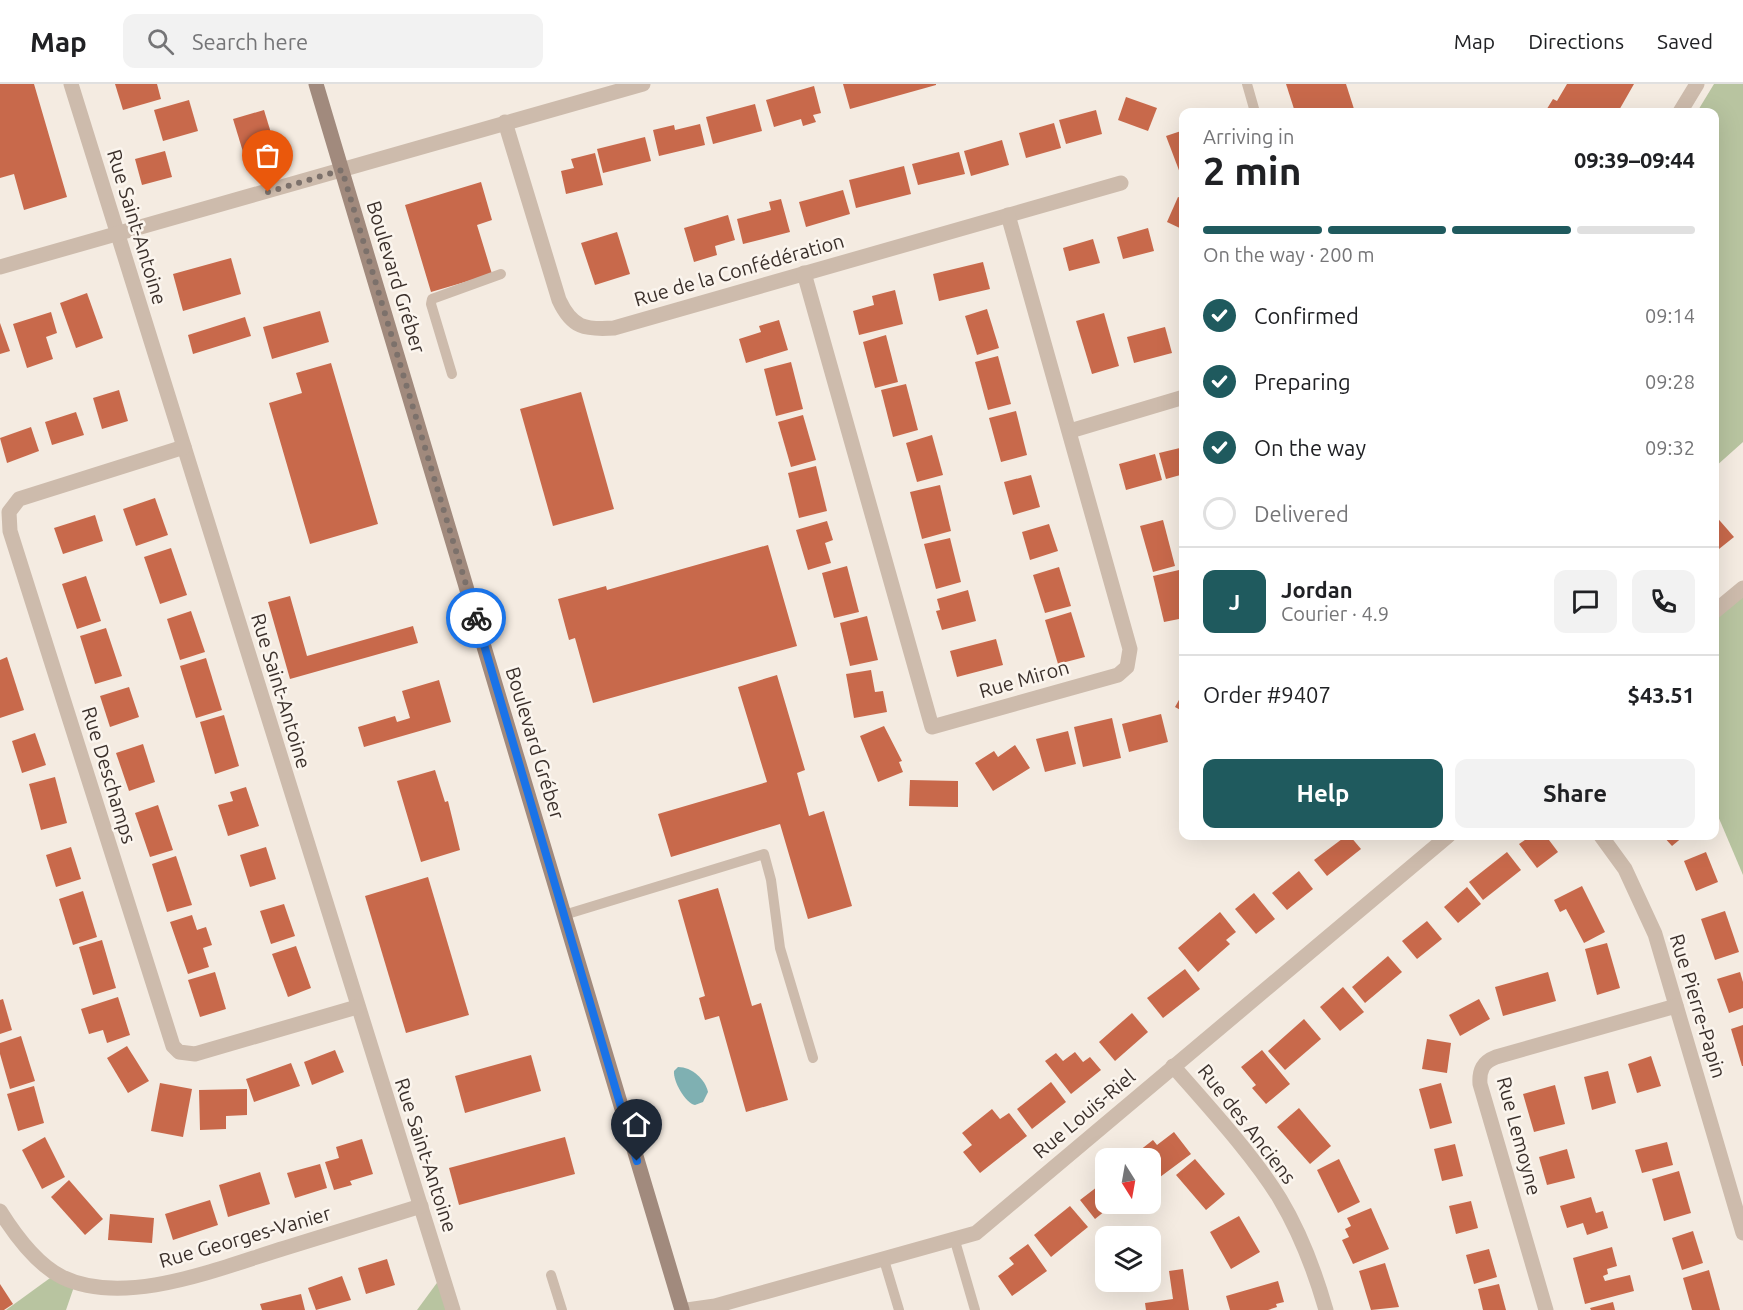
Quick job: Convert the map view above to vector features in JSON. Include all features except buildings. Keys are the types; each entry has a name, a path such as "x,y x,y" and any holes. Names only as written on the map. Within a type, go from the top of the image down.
{"main road":[{"name":"Boulevard Gréber","path":"316,84 682,1310"}],"street":[{"name":"Rue Saint-Antoine","path":"71,84 453,1310"},
{"path":"0,267 643,84"},
{"path":"1682,108 1696,84"},
{"name":"Rue de la Confédération","path":"506,122 559,300 566,315 578,326 594,329 614,328 1121,183"},
{"name":"Rue Miron","path":"804,273 932,727 1119,675 1126,668 1130,649 1008,215"},
{"path":"1070,431 1179,398"},
{"name":"Rue Deschamps","path":"184,447 19,499 9,512 10,531 173,1046 179,1052 195,1054 357,1007"},
{"path":"1719,608 1743,588"},
{"name":"Rue Louis-Riel","path":"687,1310 715,1306 884,1260 955,1240 981,1229 1443,840"},
{"name":"Rue Pierre-Papin","path":"1604,840 1625,869 1645,909 1743,1233"},
{"name":"Rue Lemoyne","path":"1546,1310 1480,1084 1482,1067 1487,1060 1496,1057 1676,1006"},
{"name":"Rue des Anciens","path":"1173,1066 1262,1172 1279,1198 1306,1252 1326,1310"},
{"name":"Rue Georges-Vanier","path":"0,1211 30,1251 63,1277 99,1287 122,1287 153,1285 199,1275 421,1206"}],"lane":[{"path":"1246,84 1254,108"},
{"path":"452,374 431,304 432,299 501,274"},
{"path":"564,915 764,854 771,880 780,948 813,1058"},
{"path":"955,1240 975,1310"},
{"path":"884,1260 899,1310"},
{"path":"551,1275 562,1310"}],"green space":[{"path":"1714,84 1743,84 1743,442 1719,463 1719,108 1699,108"},
{"path":"1743,597 1743,875 1719,818 1719,609"},
{"path":"57,1273 76,1281 66,1310 6,1310"},
{"path":"442,1276 453,1310 417,1310"}],"water":[{"path":"678,1067 693,1071 704,1083 708,1092 703,1102 695,1105 684,1096 674,1075"}],"way so far":[{"path":"268,192 342,170 476,618"}],"route":[{"path":"476,618 637,1161"}]}
